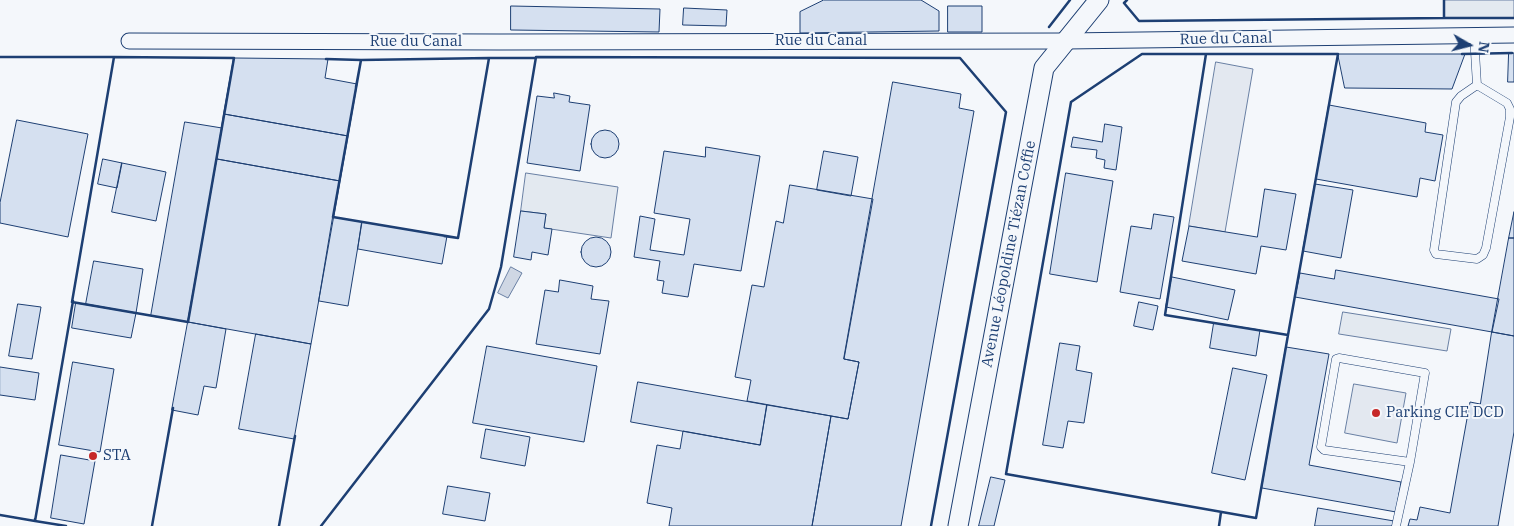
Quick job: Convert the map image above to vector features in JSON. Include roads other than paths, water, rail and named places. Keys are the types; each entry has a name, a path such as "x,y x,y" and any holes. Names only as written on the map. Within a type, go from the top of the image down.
{"street":[{"name":"Avenue Léopoldine Tiézan Coffie","path":"958,526 1044,68 1099,0"},
{"name":"Rue du Canal","path":"129,41 1066,41 1514,35"}],"lane":[{"path":"1474,35 1477,85"},
{"path":"1477,85 1507,103 1510,108 1510,117 1486,248 1483,255 1477,259 1436,254 1434,250 1456,102 1461,96 1477,85"},
{"path":"1396,526 1410,462 1425,373 1336,359 1321,447 1324,450 1410,462"}],"place":[{"name":"Parking CIE DCD","path":"1376,413"},
{"name":"STA","path":"93,456"}]}
